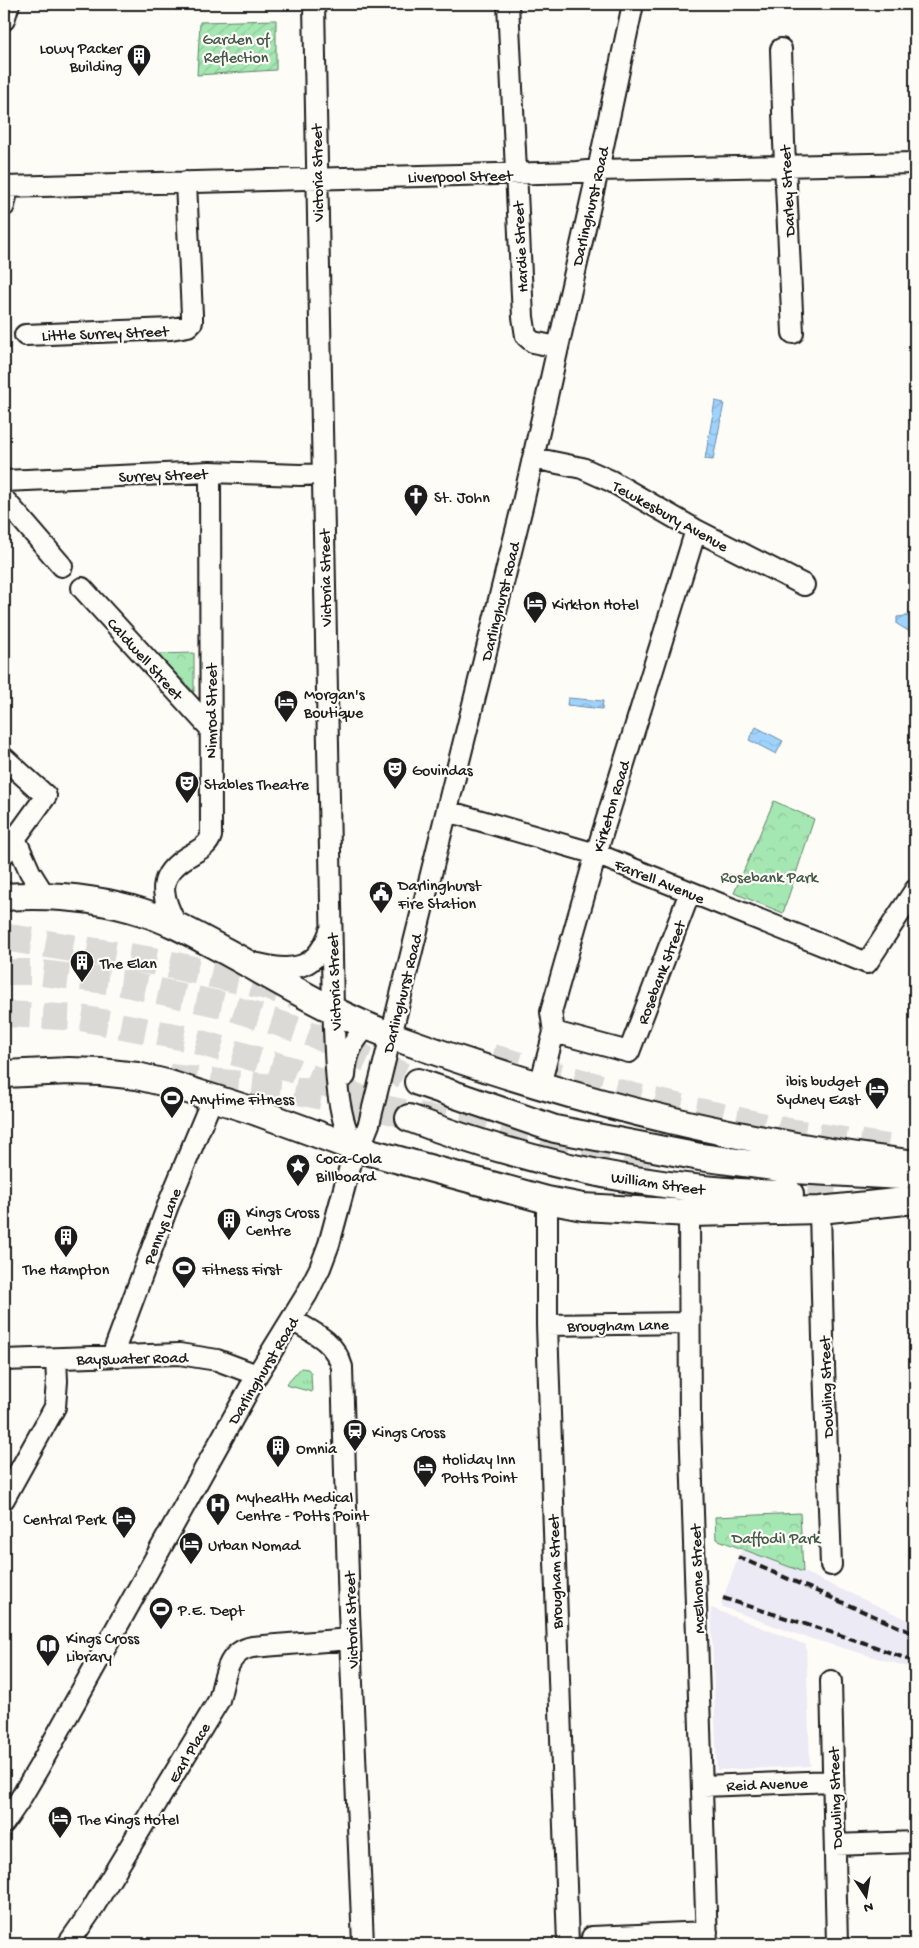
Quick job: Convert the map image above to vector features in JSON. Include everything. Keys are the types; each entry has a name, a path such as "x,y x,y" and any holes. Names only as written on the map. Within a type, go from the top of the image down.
{"main road":[{"path":"4,897 45,896 117,906 143,913 176,926 333,1010 379,1031 540,1085 676,1121 808,1148 915,1164"},
{"path":"4,1074 69,1071 101,1072 137,1076 166,1082 547,1200 592,1208 689,1213 820,1210 915,1200"},
{"name":"William Street","path":"418,1082 555,1128 700,1157 794,1170 852,1175 915,1176"},
{"name":"William Street","path":"409,1118 461,1138 521,1155 630,1179 699,1189 770,1194 915,1195"}],"street":[{"path":"4,20 8,4"},
{"name":"Victoria Street","path":"314,4 333,1010 340,1110 350,1139"},
{"name":"Hardie Street","path":"508,4 523,317 526,336 533,342 557,347"},
{"name":"Darlinghurst Road","path":"4,1823 38,1768 257,1374 307,1294 323,1260 337,1218 350,1139 365,1134 369,1124 379,1031 447,811 533,458 598,170 633,4"},
{"name":"Darley Street","path":"781,49 793,333"},
{"name":"Liverpool Street","path":"6,187 915,163"},
{"name":"Little Surrey Street","path":"25,334 171,330 188,326 192,322 192,315 186,182"},
{"path":"4,206 6,187"},
{"name":"Tewkesbury Avenue","path":"533,458 582,468 610,481 696,530 804,585"},
{"name":"Surrey Street","path":"4,480 210,472 322,474"},
{"name":"Nimrod Street","path":"176,926 164,901 163,885 176,866 203,848 210,838 210,472"},
{"path":"4,499 62,566"},
{"name":"Kirketon Road","path":"540,1085 554,1032 550,1012 596,854 696,530"},
{"name":"Caldwell Street","path":"82,588 210,728"},
{"path":"4,758 12,775 46,796 9,846 30,872 45,896"},
{"name":"Farrell Avenue","path":"447,811 596,854 867,963 915,890"},
{"name":"Rosebank Street","path":"554,1032 629,1052 690,892"},
{"path":"242,960 283,969 300,967 315,958 321,950 332,926"},
{"path":"350,1139 346,1061 351,1045 379,1031"},
{"name":"Pennys Lane","path":"112,1356 170,1200 213,1097"},
{"name":"Brougham Street","path":"547,1200 547,1325 568,1944"},
{"name":"Dowling Street","path":"820,1210 831,1565"},
{"name":"McElhone Street","path":"689,1213 689,1323 707,1938"},
{"name":"Victoria Street","path":"292,1320 330,1344 336,1350 342,1367 350,1639 363,1944"},
{"name":"Brougham Lane","path":"547,1325 689,1323"},
{"name":"Bayswater Road","path":"4,1360 166,1354 204,1357 257,1374"},
{"path":"4,1499 55,1407 56,1358"},
{"name":"Earl Place","path":"68,1944 101,1895 219,1700 230,1664 238,1652 252,1647 350,1639"},
{"name":"Dowling Street","path":"831,1681 837,1944"},
{"name":"Reid Avenue","path":"702,1786 832,1781"},
{"path":"835,1845 915,1842"},
{"path":"592,1938 707,1938"}],"shaded area":[{"path":"742,1548 803,1572 915,1623 915,1669 802,1636 723,1607 721,1604"},
{"path":"711,1608 806,1645 810,1766 717,1770"}],"green space":[{"name":"Garden of Reflection","path":"276,20 276,70 197,75 200,22"},
{"path":"194,653 194,692 157,654"},
{"name":"Rosebank Park","path":"774,801 814,819 783,913 734,893"},
{"path":"301,1368 308,1369 311,1373 312,1392 286,1385"},
{"name":"Daffodil Park","path":"800,1513 803,1572 716,1539 715,1517"}],"water":[{"path":"715,401 724,403 713,460 705,459"},
{"path":"915,615 915,635 897,624 897,617"},
{"path":"568,698 603,701 602,709 567,705"},
{"path":"756,727 783,741 776,754 749,740"}],"tunnel":[{"path":"4,937 158,962 267,986 294,995"},
{"path":"4,972 34,972 122,983 223,1005 314,1035 418,1082"},
{"path":"4,1014 81,1018 185,1038 293,1070 409,1118"},
{"path":"492,1058 633,1097 783,1131 893,1149"},
{"path":"169,1078 294,1090 494,1132 651,1170"},
{"path":"765,1190 846,1202"}],"railway":[{"path":"738,1557 915,1634"},
{"path":"723,1598 865,1643 915,1662"}],"place":[{"name":"Lowy Packer Building","path":"139,77"},
{"name":"St. John","path":"416,517"},
{"name":"Kirkton Hotel","path":"535,624"},
{"name":"Morgan's Boutique","path":"286,723"},
{"name":"Govindas","path":"395,790"},
{"name":"Stables Theatre","path":"187,804"},
{"name":"Darlinghurst Fire Station","path":"381,914"},
{"name":"The Elan","path":"82,983"},
{"name":"ibis budget Sydney East","path":"877,1110"},
{"name":"Anytime Fitness","path":"172,1119"},
{"name":"Coca-Cola Billboard","path":"298,1187"},
{"name":"Kings Cross Centre","path":"229,1241"},
{"name":"The Hampton","path":"66,1258"},
{"name":"Fitness First","path":"184,1289"},
{"name":"Kings Cross","path":"355,1452"},
{"name":"Omnia","path":"278,1468"},
{"name":"Holiday Inn Potts Point","path":"425,1488"},
{"name":"Myhealth Medical Centre - Potts Point","path":"218,1526"},
{"name":"Central Perk","path":"124,1539"},
{"name":"Urban Nomad","path":"191,1565"},
{"name":"P.E. Dept","path":"161,1630"},
{"name":"Kings Cross Library","path":"48,1667"},
{"name":"The Kings Hotel","path":"60,1839"}]}
